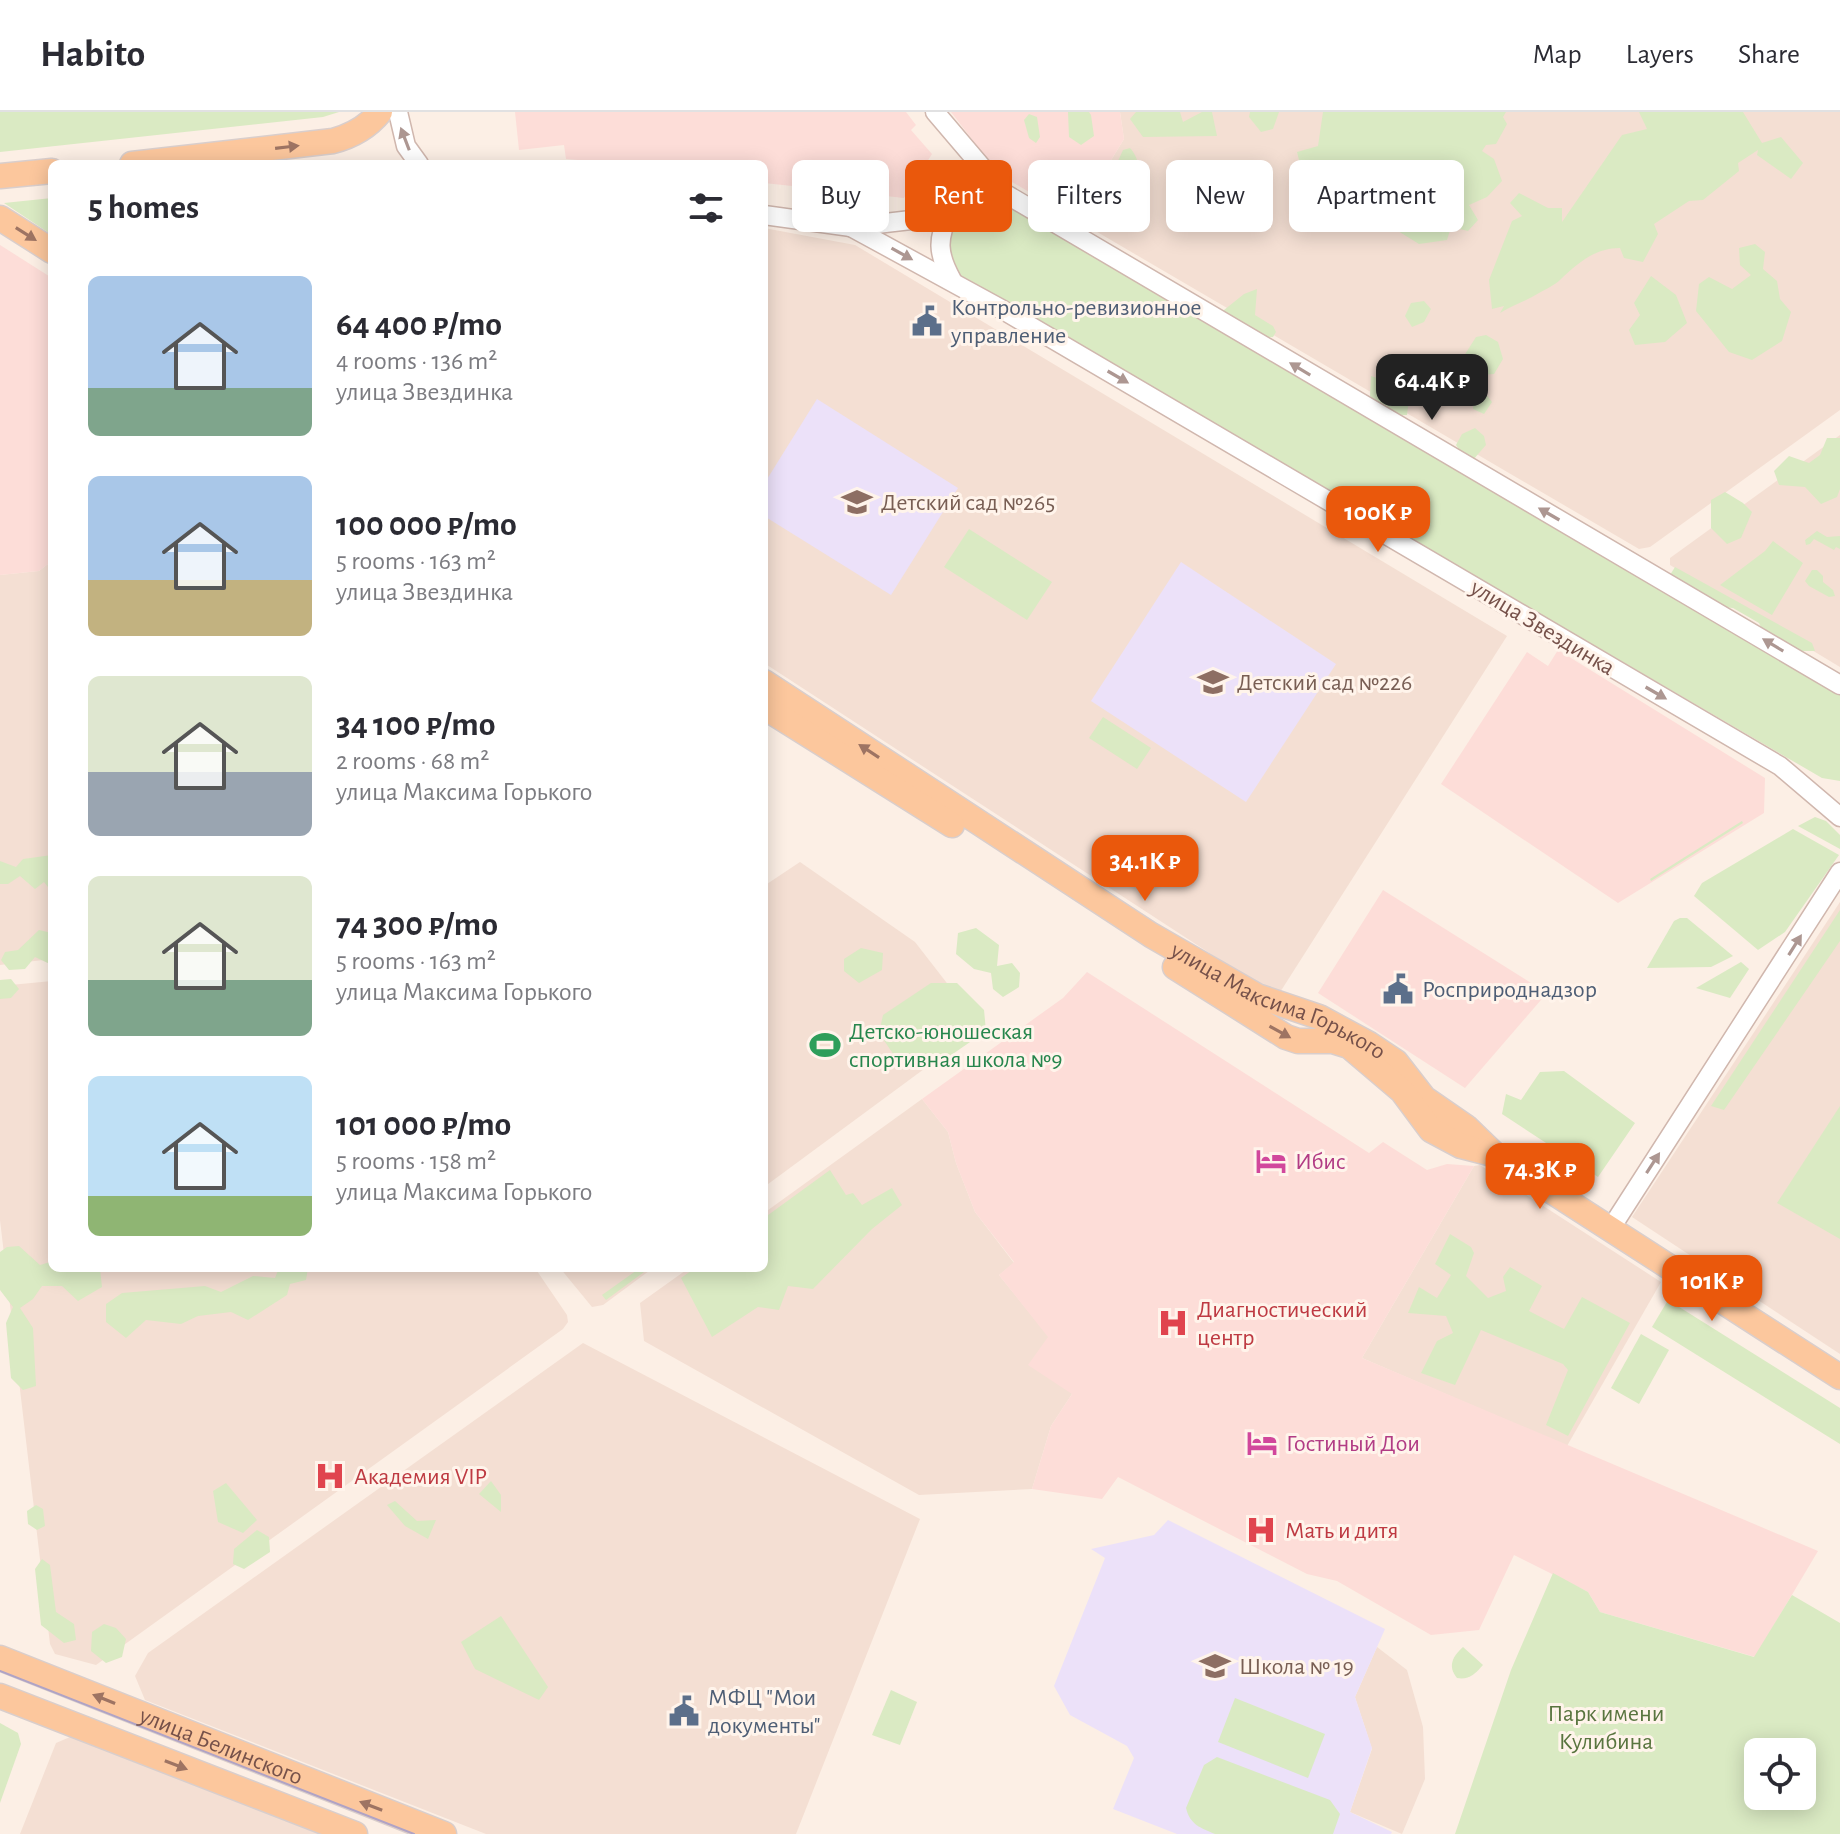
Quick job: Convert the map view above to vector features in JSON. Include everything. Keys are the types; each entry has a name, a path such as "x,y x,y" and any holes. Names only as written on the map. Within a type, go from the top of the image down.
{"main road":[{"path":"181,160 333,141 352,136 380,112"},
{"path":"0,176 48,171"},
{"path":"0,218 48,248"},
{"name":"улица Максима Горького","path":"768,685 1151,935 1257,996 1319,1017 1369,1044 1396,1062 1424,1098 1466,1127 1494,1154 1840,1377"},
{"name":"улица Максима Горького","path":"768,710 1286,1037 1298,1041 1333,1041 1349,1046 1402,1091 1431,1130 1461,1146 1494,1154"},
{"name":"улица Белинского","path":"0,1658 444,1834"},
{"name":"улица Белинского","path":"0,1696 355,1834"}],"street":[{"path":"398,112 406,146 416,160"},
{"path":"935,112 976,160"},
{"path":"210,156 231,160"},
{"path":"1012,198 1840,685"},
{"name":"улица Звездинка","path":"768,216 792,219"},
{"name":"улица Звездинка","path":"860,232 953,282 1780,766 1840,817"},
{"path":"943,232 941,261 953,282"},
{"path":"1821,800 1840,793"},
{"path":"1611,1228 1840,872"}],"shaded area":[{"path":"515,112 906,112 916,125 911,130 932,154 928,160 905,160 904,198 889,196 889,160 792,160 792,186 768,183 768,160 578,160 566,159 564,145 519,150"},
{"path":"951,112 1120,112 1124,139 1111,160 1028,160 1028,191 1012,182 1012,160 988,160"},
{"path":"1120,112 1840,112 1840,410 1650,547 1639,549 1097,232 1150,232 1150,160 1111,160 1124,139"},
{"path":"768,229 855,245 1507,636 1277,997 768,666"},
{"path":"0,245 48,275 48,564 39,571 0,575"},
{"name":"Детский сад №265","path":"817,399 958,488 891,595 768,518 768,478"},
{"path":"1840,435 1840,667 1670,565 1670,558"},
{"name":"Детский сад №226","path":"1181,562 1336,664 1246,802 1091,701"},
{"path":"48,564 48,959 0,965 0,575 39,571"},
{"path":"1558,650 1765,778 1764,813 1618,903 1441,784 1527,652 1548,666"},
{"path":"800,862 915,942 981,1027 768,1184 768,883"},
{"path":"1383,890 1547,993 1465,1088 1318,993"},
{"path":"1840,902 1840,1354 1632,1217"},
{"path":"1087,972 1369,1153 1383,1142 1427,1170 1447,1164 1474,1166 1362,1358 1818,1551 1755,1657 1600,1612 1588,1592 1514,1555 1479,1630 1431,1635 1337,1581 1307,1574 1118,1477 1102,1499 1032,1489 1051,1426 1072,1394 1028,1365 1048,1337 999,1275 1014,1262 975,1212 948,1132 922,1099 1063,998"},
{"path":"48,981 48,1272 538,1272 567,1315 568,1322 563,1329 96,1665 55,1654 50,1644 0,1220 0,986"},
{"path":"922,1099 948,1132 975,1212 1014,1263 999,1275 1049,1337 1072,1394 1051,1426 1032,1489 919,1495 644,1341 640,1303 683,1272 768,1272 768,1210"},
{"path":"1480,1165 1661,1282 1567,1446 1362,1358 1474,1166"},
{"path":"563,1272 648,1272 603,1305 592,1307"},
{"path":"583,1343 920,1519 796,1834 486,1834 145,1700 135,1676 148,1653"},
{"name":"Школа № 19","path":"1168,1520 1385,1629 1355,1697 1372,1748 1350,1812 1391,1834 1177,1834 1113,1809 1134,1758 1127,1746 1070,1715 1054,1686 1105,1558 1091,1549 1154,1535"},
{"path":"1377,1647 1407,1670 1423,1727 1425,1779 1402,1834 1350,1812 1372,1749 1355,1697"},
{"path":"70,1737 328,1834 20,1834 56,1743"}],"green space":[{"path":"0,112 339,112 323,117 0,152"},
{"path":"1068,112 1089,112 1091,115 1094,136 1081,145 1069,137"},
{"path":"1136,112 1180,112 1183,122 1202,112 1212,112 1217,136 1143,137 1130,119"},
{"path":"1250,112 1279,112 1273,129 1261,132 1249,117"},
{"path":"1323,112 1506,112 1503,117 1507,124 1496,144 1486,145 1482,151 1494,159 1502,181 1487,197 1469,205 1478,220 1468,231 1464,230 1464,160 1299,160 1297,152 1318,146"},
{"path":"1639,112 1743,112 1762,143 1781,137 1803,163 1791,179 1757,155 1758,150 1738,163 1739,171 1703,200 1689,201 1654,224 1658,234 1643,262 1624,258 1620,248 1603,251 1574,267 1534,296 1500,313 1504,306 1492,309 1489,280 1512,221 1522,216 1510,203 1519,193 1548,208 1562,208 1562,222 1622,135 1647,129"},
{"path":"1029,114 1037,117 1040,137 1036,143 1029,138 1024,120"},
{"path":"1130,148 1137,160 1118,160 1123,150"},
{"path":"48,198 48,232 4,203"},
{"path":"1012,209 1021,212 1028,216 1028,232 1055,232 1840,695 1840,781 1822,778 960,276 951,263 951,233 1012,232"},
{"path":"1400,232 1449,232 1447,240 1419,244"},
{"path":"1755,244 1765,252 1763,269 1777,281 1780,299 1791,312 1782,341 1752,360 1729,352 1696,311 1699,284 1709,277 1732,289 1751,275 1740,265 1739,248"},
{"path":"1651,276 1676,295 1687,323 1665,342 1635,345 1629,330 1640,315 1634,303"},
{"path":"1257,289 1255,315 1273,326 1276,332 1273,337 1264,338 1225,317 1224,310 1244,294"},
{"path":"1424,301 1431,309 1424,322 1412,327 1405,316 1411,303"},
{"path":"1486,335 1498,342 1503,359 1494,374 1480,375 1479,385 1492,402 1484,414 1473,409 1474,397 1460,397 1448,380 1452,369 1463,369 1462,359 1476,337"},
{"path":"1371,376 1392,383 1409,399 1407,415 1394,415 1370,396"},
{"path":"1475,428 1484,436 1486,445 1473,460 1462,454 1456,445 1462,434"},
{"path":"1827,438 1840,438 1840,489 1837,497 1821,504 1805,487 1779,485 1774,471 1789,456 1809,463 1820,455"},
{"path":"1725,492 1752,512 1741,538 1727,544 1711,528 1711,500"},
{"path":"969,529 1052,582 1027,620 944,567"},
{"path":"1817,531 1827,537 1840,536 1840,549 1836,547 1834,550 1814,539 1806,545 1805,540"},
{"path":"1773,541 1803,563 1772,615 1720,585 1765,551"},
{"path":"1675,567 1812,643 1815,651 1794,651 1764,634 1759,623 1733,608 1722,607 1670,575"},
{"path":"1812,570 1823,576 1823,582 1835,596 1829,597 1809,586 1805,581"},
{"path":"1103,717 1151,748 1137,769 1089,738"},
{"path":"1815,817 1826,821 1840,835 1840,849 1798,826"},
{"path":"1743,823 1651,881 1650,879"},
{"path":"1793,829 1839,855 1785,932 1758,950 1694,896 1702,883"},
{"path":"48,856 48,887 44,882 35,889 20,876 8,884 0,884 0,861 16,867 23,859"},
{"path":"1840,910 1840,941 1724,1110 1711,1106"},
{"path":"1687,918 1733,956 1711,967 1647,968 1674,921"},
{"path":"976,928 999,945 997,966 1012,963 1020,973 1019,987 1003,997 993,989 991,973 974,969 956,954 958,933"},
{"path":"39,930 48,932 48,963 35,957 25,969 9,970 1,960 5,952 18,950"},
{"path":"861,948 883,953 882,970 859,983 844,971 844,959"},
{"path":"1741,962 1749,969 1730,998 1696,988"},
{"path":"11,979 19,989 11,998 0,999 0,980"},
{"path":"931,983 957,983 984,1010 986,1031 931,1069 902,1067 879,1033 883,1015"},
{"path":"1564,1071 1635,1123 1598,1177 1502,1114 1506,1094 1521,1100 1540,1072"},
{"path":"1840,1106 1840,1239 1777,1203"},
{"path":"830,1170 846,1195 853,1193 862,1205 892,1188 902,1205 872,1229 813,1289 788,1286 779,1310 758,1307 712,1337 681,1278 689,1272 768,1272 768,1215"},
{"path":"1450,1234 1471,1247 1474,1253 1466,1276 1488,1298 1506,1291 1503,1277 1510,1267 1542,1286 1529,1311 1564,1329 1582,1297 1630,1323 1568,1436 1546,1425 1568,1370 1563,1364 1481,1330 1455,1385 1421,1373 1437,1341 1453,1333 1446,1316 1408,1313 1419,1287 1437,1298 1451,1275 1435,1264"},
{"path":"19,1246 40,1265 48,1263 48,1272 100,1272 102,1287 78,1301 62,1286 42,1286 33,1299 20,1308 33,1328 36,1386 23,1390 11,1378 6,1323 13,1307 0,1290 0,1252 7,1247"},
{"path":"277,1272 307,1272 306,1280 290,1284 287,1295 248,1320 231,1312 198,1316 181,1324 146,1320 126,1338 106,1322 106,1304 122,1293 205,1286 221,1292 253,1276 275,1278"},
{"path":"634,1272 644,1272 606,1300 602,1295"},
{"path":"1668,1300 1840,1408 1840,1444 1652,1327"},
{"path":"1641,1334 1669,1350 1639,1404 1611,1388"},
{"path":"491,1481 501,1495 501,1512 479,1494"},
{"path":"226,1483 257,1520 243,1533 218,1522 213,1491"},
{"path":"395,1501 417,1521 436,1520 428,1539 405,1526 387,1505"},
{"path":"36,1505 43,1509 45,1526 37,1530 28,1524 27,1511"},
{"path":"257,1530 269,1537 270,1552 244,1569 233,1564 234,1549"},
{"path":"42,1559 50,1565 56,1612 74,1624 76,1640 64,1643 41,1625 35,1569"},
{"name":"Парк имени Кулибина","path":"1553,1573 1588,1592 1600,1612 1754,1657 1792,1595 1840,1623 1840,1834 1455,1834 1511,1670"},
{"path":"501,1616 548,1687 539,1700 475,1669 461,1642"},
{"path":"104,1624 116,1628 126,1639 122,1657 106,1663 91,1651 92,1632"},
{"path":"1463,1647 1483,1665 1472,1676 1457,1678 1452,1661"},
{"path":"891,1690 917,1702 900,1745 872,1735"},
{"path":"1235,1698 1325,1734 1308,1778 1218,1742"},
{"path":"0,1723 18,1733 21,1744 0,1803"},
{"path":"1217,1757 1330,1800 1340,1814 1333,1834 1215,1834 1197,1825 1186,1808 1204,1765"}],"tram line":[{"path":"0,1671 414,1834"}],"place":[{"name":"Контрольно-ревизионное управление","path":"927,321"},
{"name":"Детский сад №265","path":"857,502"},
{"name":"Детский сад №226","path":"1213,682"},
{"name":"Росприроднадзор","path":"1398,989"},
{"name":"Детско-юношеская спортивная школа №9","path":"825,1045"},
{"name":"Ибис","path":"1271,1161"},
{"name":"Диагностический центр","path":"1173,1323"},
{"name":"Гостиный Дои","path":"1262,1443"},
{"name":"Академия VIP","path":"330,1476"},
{"name":"Мать и дитя","path":"1261,1530"},
{"name":"Школа № 19","path":"1215,1666"},
{"name":"МФЦ \"Мои документы\"","path":"684,1711"}]}
